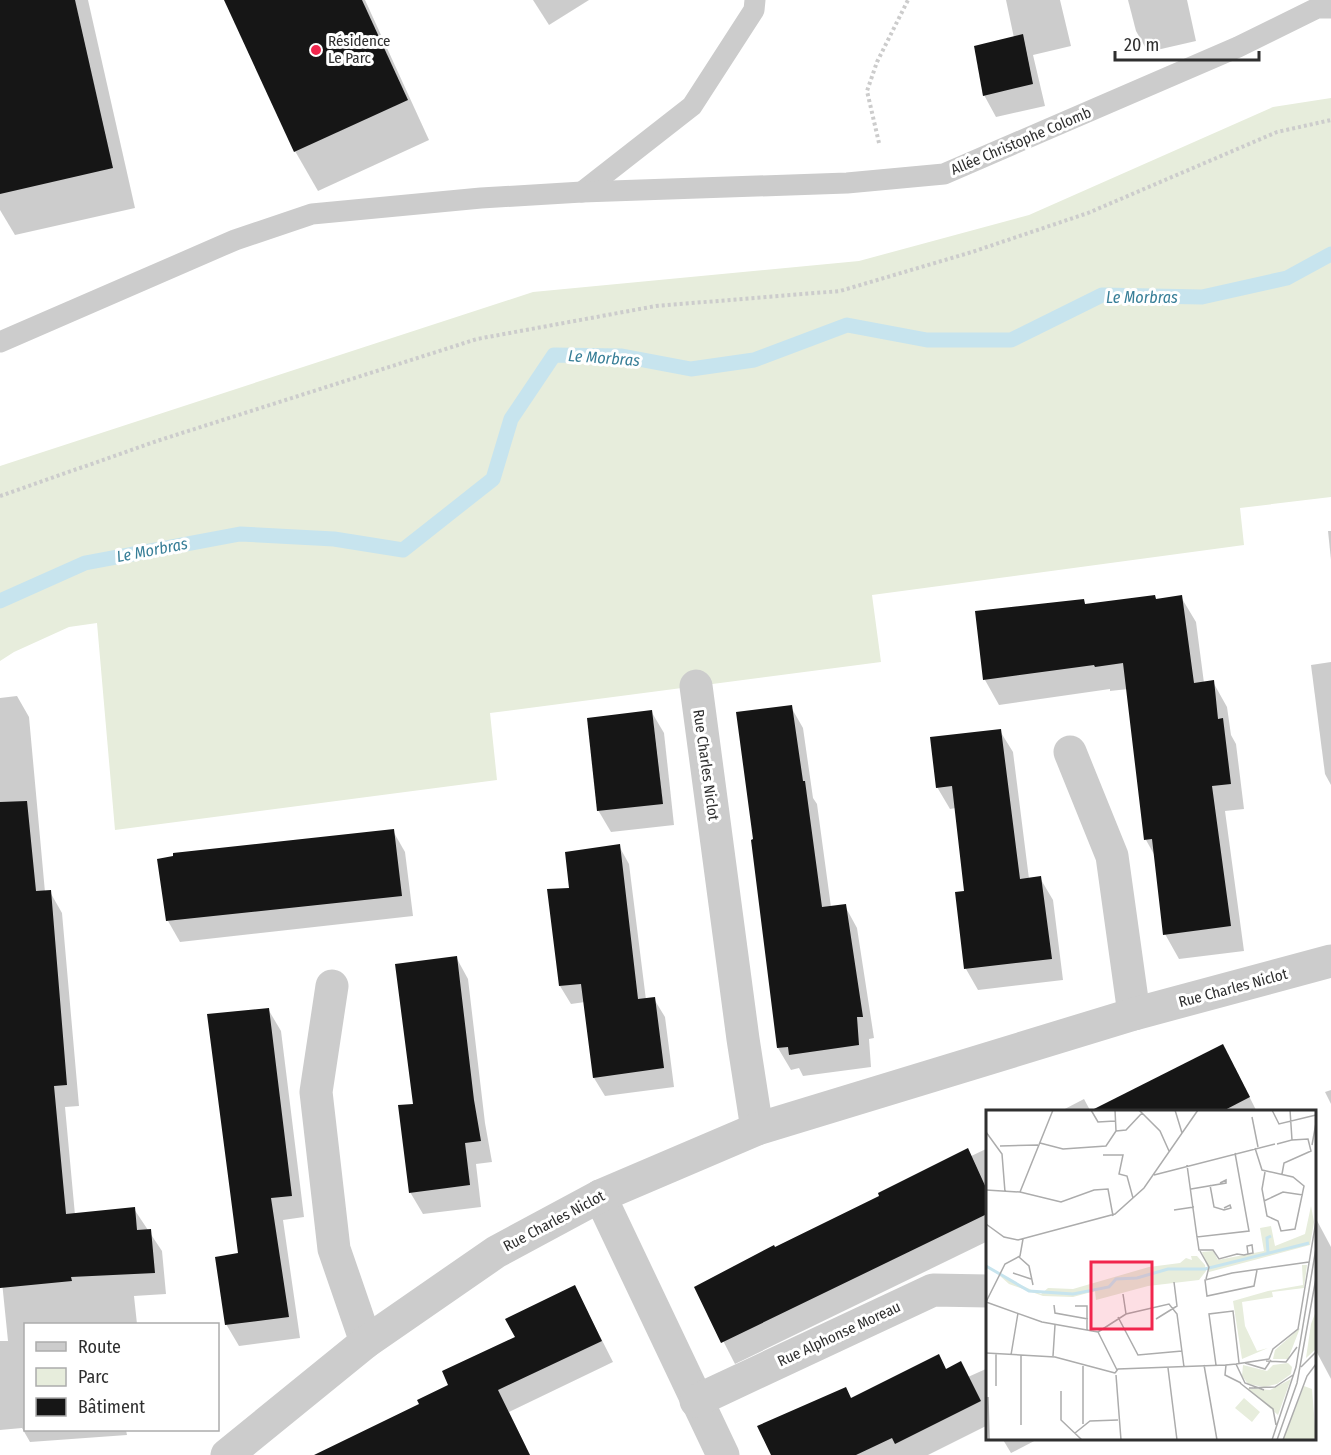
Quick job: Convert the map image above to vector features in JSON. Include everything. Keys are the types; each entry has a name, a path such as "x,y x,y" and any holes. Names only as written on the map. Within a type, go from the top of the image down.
{"street":[{"name":"Rue Charles Niclot","path":"696,686 741,1027 757,1128"},
{"path":"1070,752 1112,856 1134,1014"},
{"name":"Rue Charles Niclot","path":"227,1455 366,1342 496,1252 600,1196 757,1128 1134,1014 1331,961"},
{"path":"332,986 316,1092 334,1249 366,1342"},
{"path":"600,1196 723,1455"},
{"name":"Rue Alphonse Moreau","path":"696,1401 933,1290 986,1291"}],"lane":[{"path":"582,192 692,106 754,10 755,0"},
{"name":"Allée Christophe Colomb","path":"0,342 235,240 312,214 481,198 582,192 847,183 944,174 1238,47 1317,8 1331,8"}],"path":[{"path":"888,179 867,91 877,62 908,0"},
{"path":"0,496 159,440 477,339 656,306 840,291 972,252 1088,213 1277,132 1331,120"}],"green space":[{"path":"1331,98 1331,497 1240,508 1244,545 872,595 881,662 490,713 497,780 115,830 97,623 69,627 14,652 0,661 0,466 533,292 859,261 1029,215 1273,107"}],"building":[{"path":"0,0 75,0 113,168 0,194"},
{"name":"Résidence Le Parc","path":"224,0 362,0 408,100 294,152"},
{"path":"1023,34 1033,84 983,96 974,46"},
{"path":"1155,595 1156,599 1182,595 1194,683 1214,680 1218,719 1223,718 1231,784 1212,786 1231,926 1163,935 1152,839 1144,840 1123,663 983,680 975,611 1084,599 1085,604"},
{"path":"792,705 822,907 846,904 863,1017 857,1017 859,1045 789,1055 788,1047 777,1048 736,712"},
{"path":"652,710 663,804 597,811 587,718"},
{"path":"1001,729 1020,879 1041,876 1052,959 964,969 955,892 964,891 952,786 936,788 930,737"},
{"path":"27,801 36,891 51,890 67,1085 54,1086 66,1214 135,1207 137,1230 151,1229 155,1273 71,1277 72,1281 0,1288 0,802"},
{"path":"394,829 402,896 166,921 157,859 173,856 173,853"},
{"path":"620,844 638,999 655,997 664,1068 593,1078 581,984 559,986 547,889 569,888 565,852"},
{"path":"457,956 481,1141 465,1143 470,1185 409,1193 398,1105 413,1104 395,964"},
{"path":"269,1008 292,1196 271,1198 289,1317 225,1325 215,1257 238,1253 207,1014"},
{"path":"1223,1044 1250,1097 1225,1110 1092,1110"},
{"path":"968,1148 986,1188 986,1214 721,1343 694,1287 774,1245 775,1247 879,1196 878,1193"},
{"path":"575,1285 602,1341 498,1390 530,1455 314,1455 419,1404 417,1400 448,1385 442,1371 515,1337 505,1319"},
{"path":"939,1354 946,1369 961,1361 981,1401 895,1444 892,1438 856,1455 771,1455 757,1426 846,1387 851,1398"}],"waterway":[{"name":"Le Morbras","path":"0,601 85,563 240,534 334,539 403,550 493,479 511,419 554,355 622,356 691,369 754,360 847,325 927,340 1011,340 1102,295 1202,297 1287,278 1331,254"}],"place":[{"name":"Résidence Le Parc","path":"316,50"}]}
